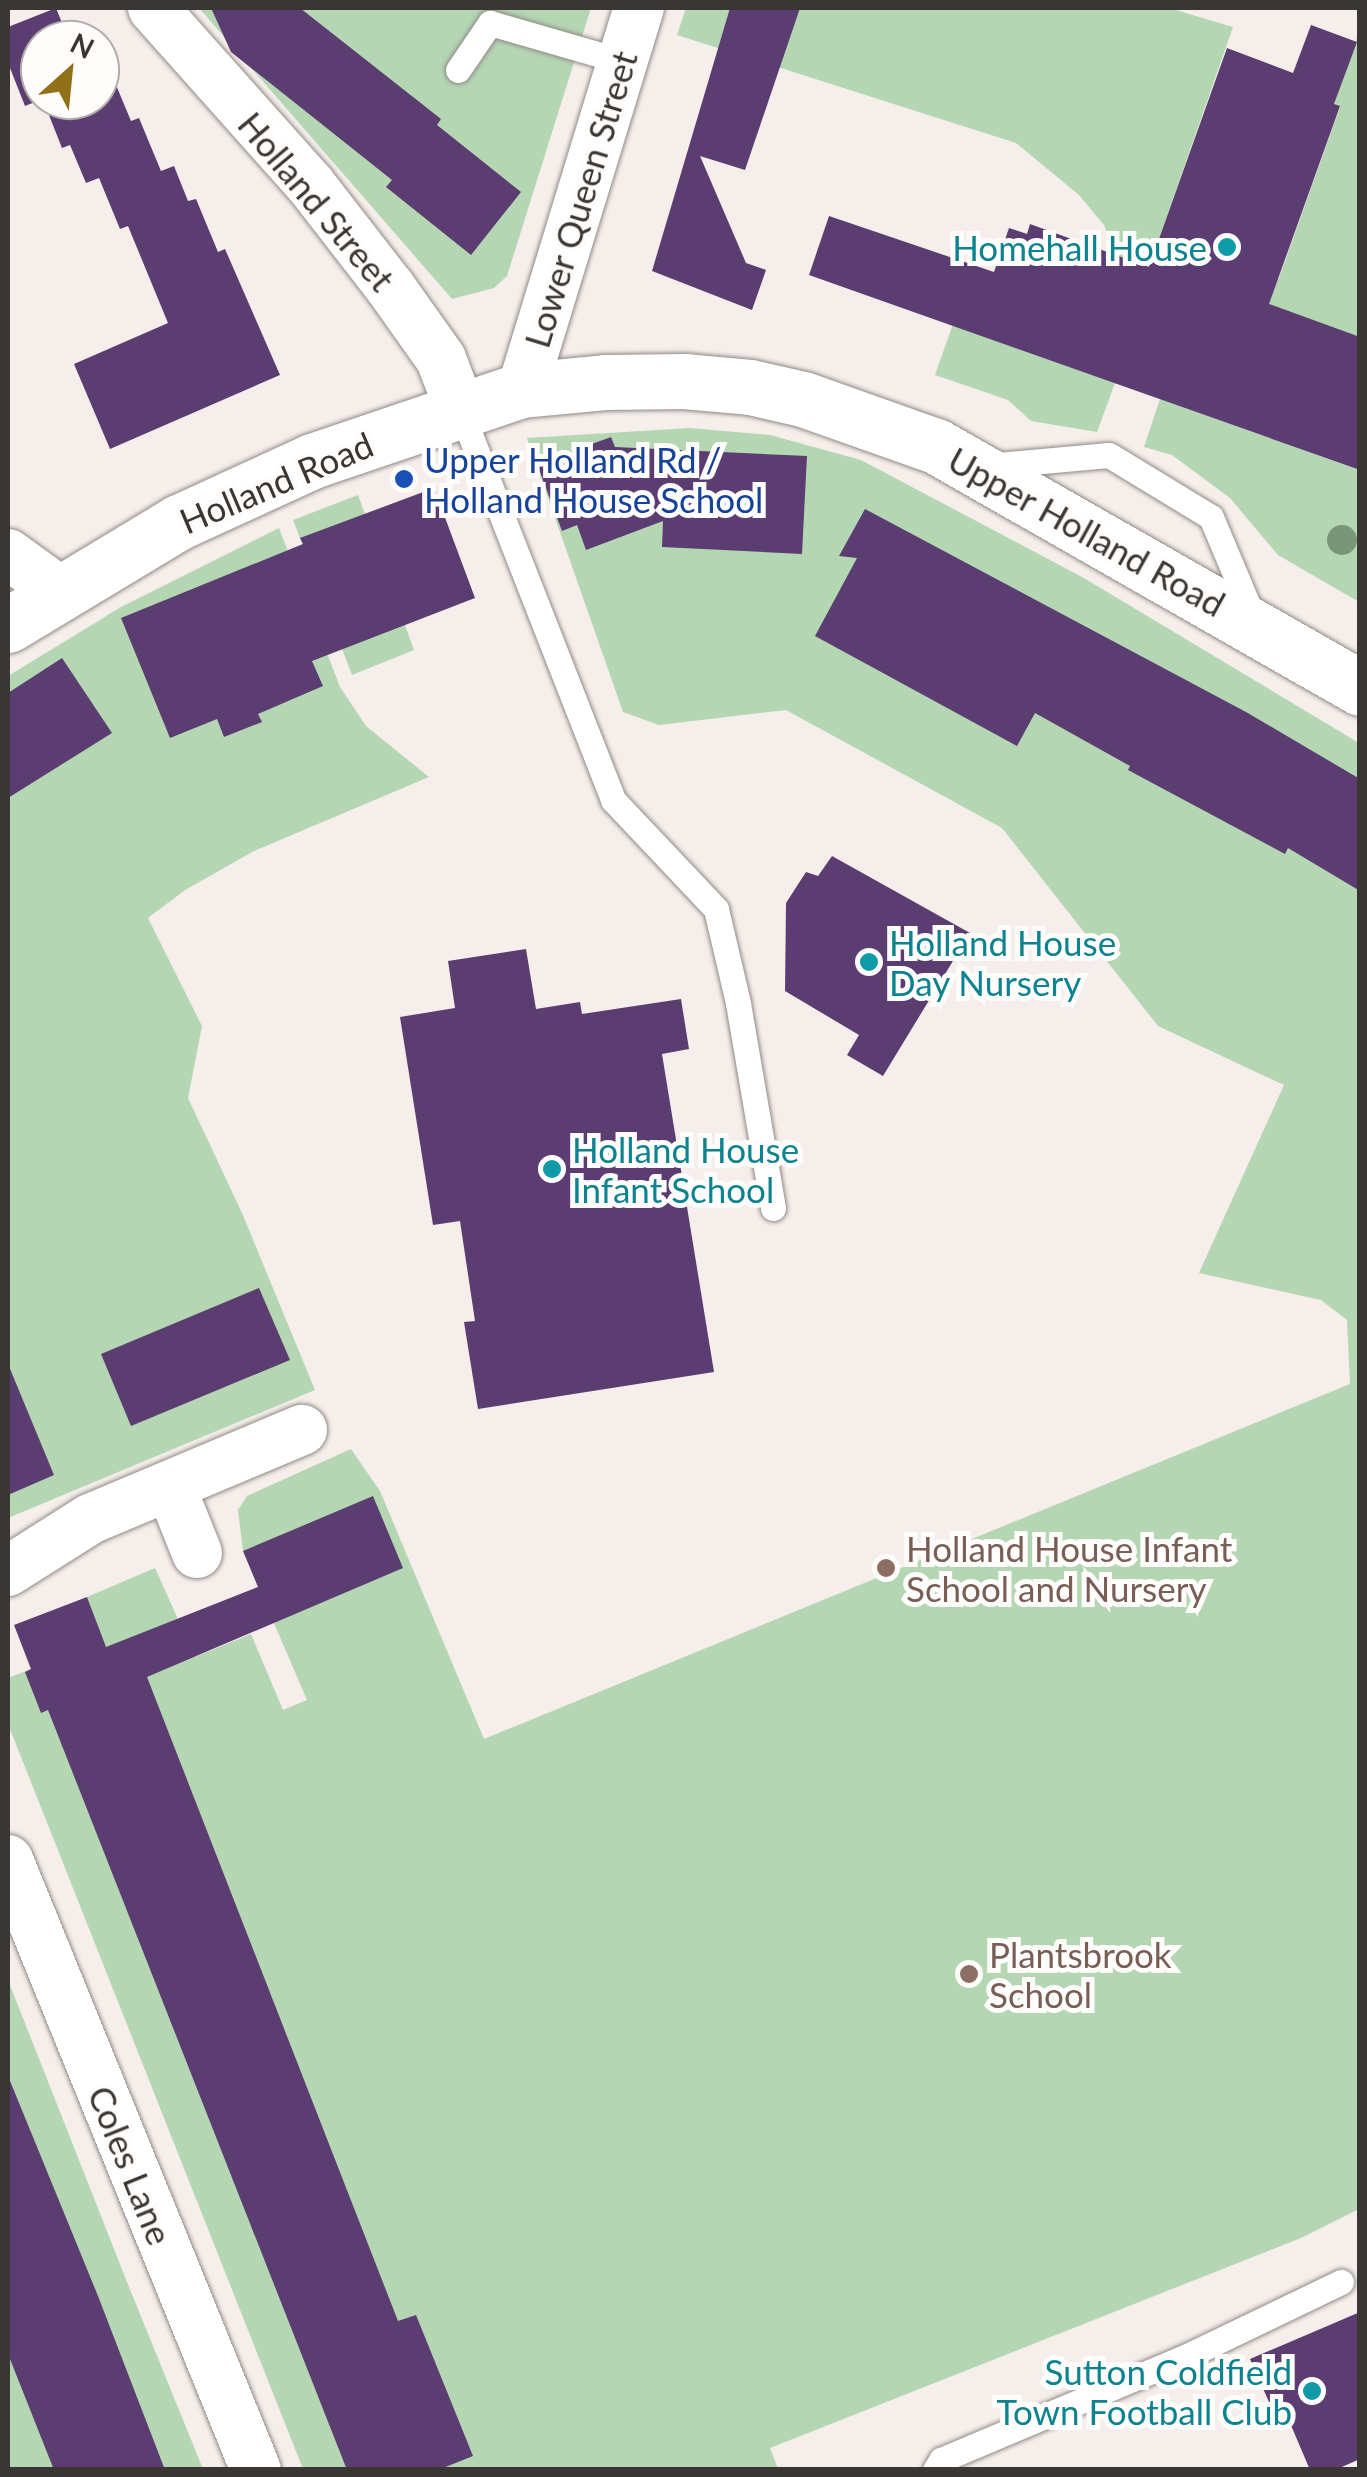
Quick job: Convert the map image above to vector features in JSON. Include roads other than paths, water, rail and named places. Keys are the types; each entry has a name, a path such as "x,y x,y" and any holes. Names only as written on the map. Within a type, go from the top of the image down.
{"street":[{"name":"Holland Street","path":"153,8 310,184 390,286 441,360 460,409"},
{"name":"Lower Queen Street","path":"522,390 639,8"},
{"name":"Holland Road","path":"8,626 59,591 197,514 312,461 522,390 605,382 684,381 803,399"},
{"name":"Upper Holland Road","path":"803,399 936,446 977,467 1360,688"},
{"path":"8,554 59,591"},
{"path":"8,1571 90,1519 302,1430"},
{"path":"171,1488 197,1553"},
{"name":"Coles Lane","path":"12,1883 256,2470"}],"lane":[{"path":"458,70 490,23 622,61"},
{"path":"460,409 613,800 716,909 738,1003 772,1208"},
{"path":"977,467 1108,455 1211,517 1257,627"},
{"path":"935,2470 940,2460 1186,2356 1341,2282"}],"place":[{"name":"Homehall House","path":"1227,247"},
{"name":"Upper Holland Rd / Holland House School","path":"404,479"},
{"name":"Holland House Day Nursery","path":"869,962"},
{"name":"Holland House Infant School","path":"552,1169"},
{"name":"Holland House Infant School and Nursery","path":"886,1568"},
{"name":"Plantsbrook School","path":"969,1974"},
{"name":"Sutton Coldfield Town Football Club","path":"1312,2391"}]}
